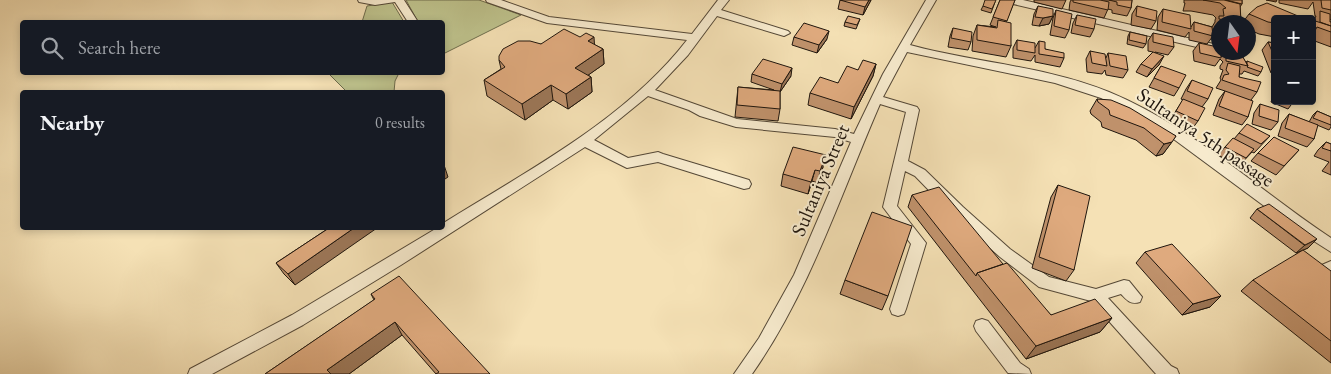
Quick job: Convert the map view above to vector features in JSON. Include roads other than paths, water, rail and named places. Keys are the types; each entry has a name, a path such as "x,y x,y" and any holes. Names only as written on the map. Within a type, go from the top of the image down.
{"street":[{"path":"363,0 375,2 392,0"},
{"path":"399,0 412,20"},
{"path":"491,0 547,20 695,38"},
{"path":"196,374 258,343 408,254 585,141 614,119 666,71 695,38 724,0"},
{"name":"Sultаniya Street","path":"742,374 766,341 787,306 876,99 903,47 931,0"},
{"path":"1009,0 1211,47"},
{"path":"715,12 784,33"},
{"name":"Sultaniya 5th passage","path":"903,47 1068,82 1128,105 1190,145 1331,246"},
{"path":"646,90 694,107 704,113 736,122 835,133 858,140"},
{"path":"876,99 913,110 890,207 919,243 898,309"},
{"path":"585,141 628,163 658,157 744,184"},
{"path":"900,163 920,173 1005,254 1044,282 1096,296 1165,372 1171,374"},
{"path":"1331,267 1322,271 1331,277"},
{"path":"1096,296 1124,286 1134,297"},
{"path":"982,326 1014,368 1023,374"}]}
